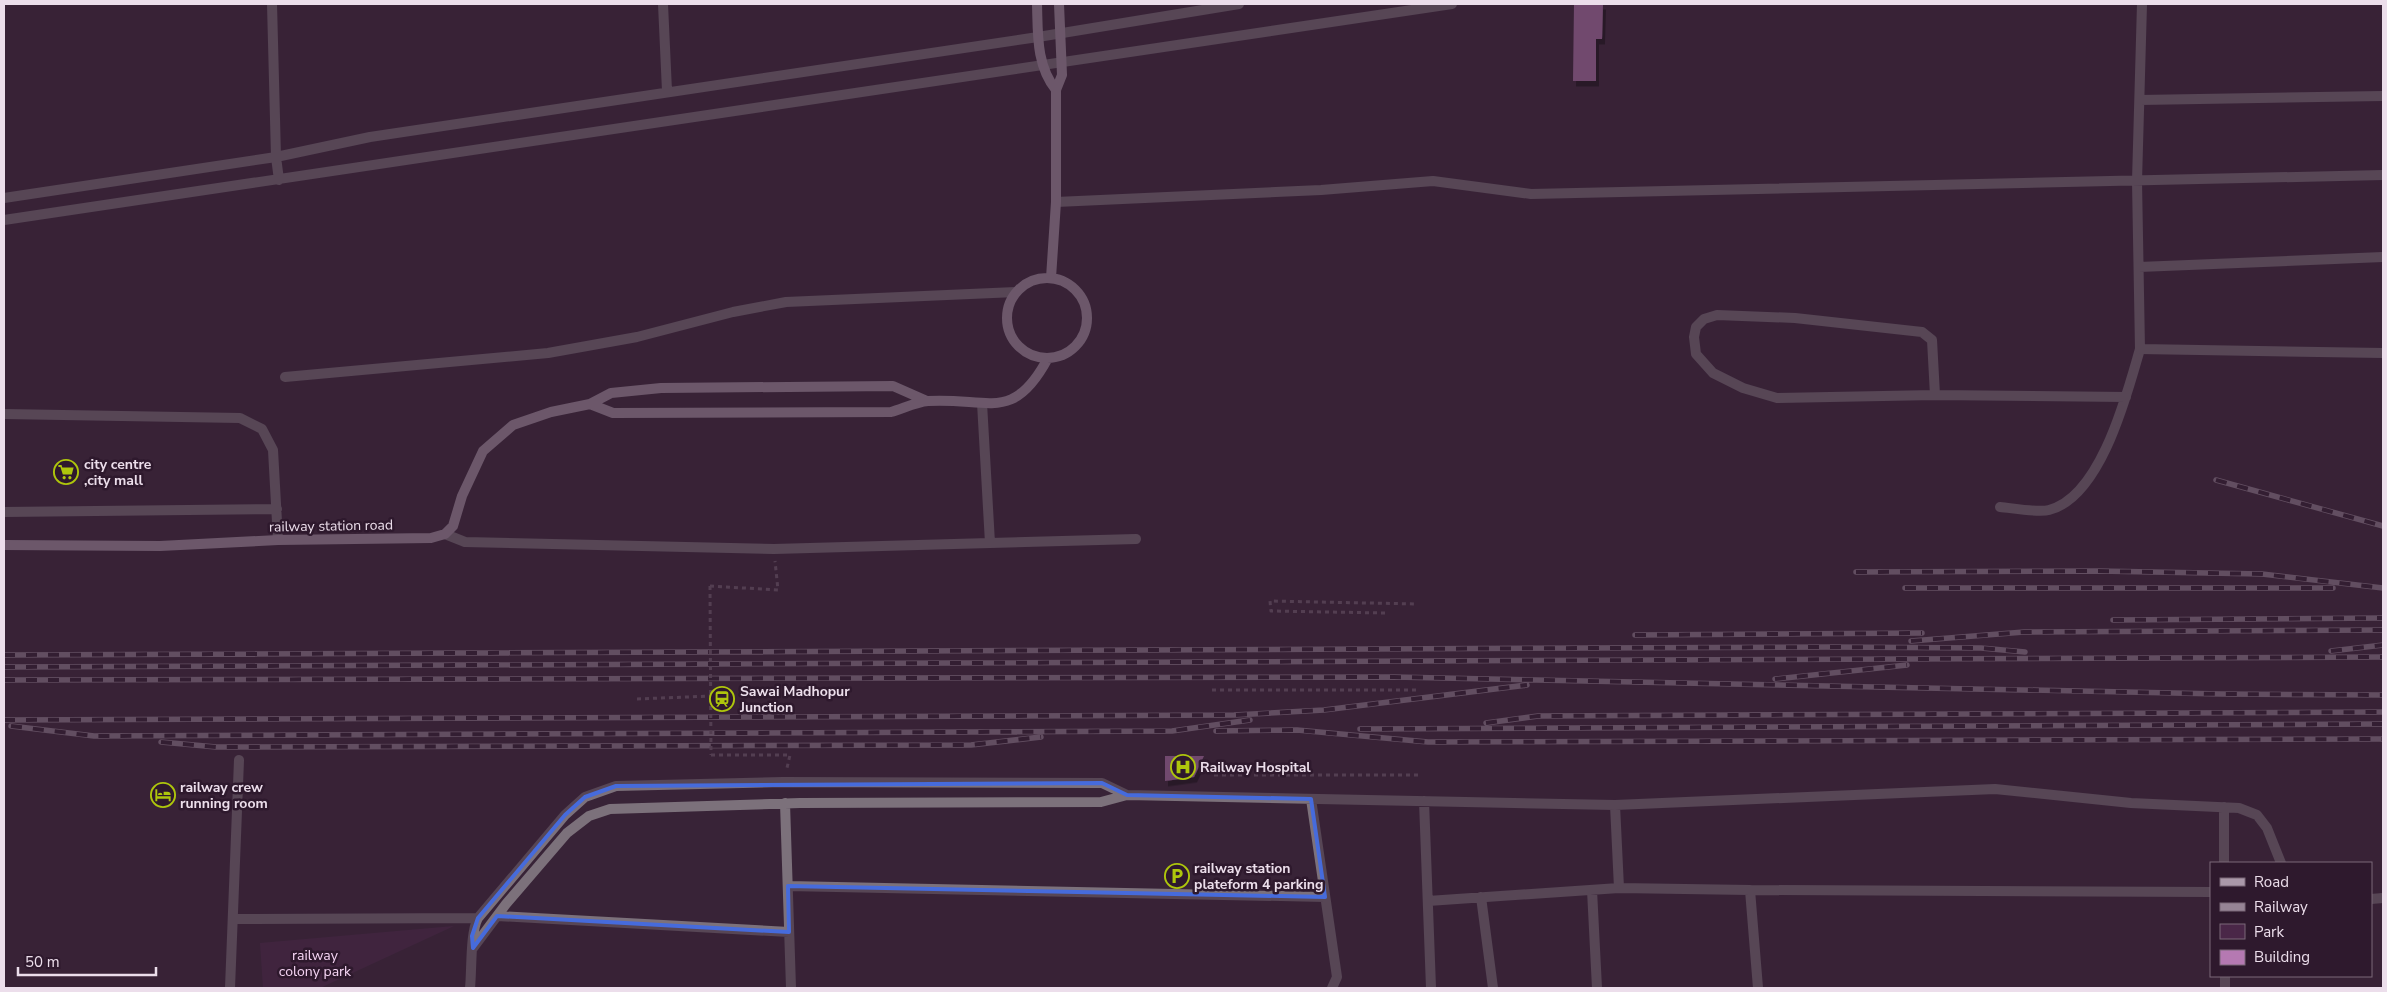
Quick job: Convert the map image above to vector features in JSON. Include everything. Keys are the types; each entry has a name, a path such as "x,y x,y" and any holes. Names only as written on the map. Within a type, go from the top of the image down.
{"street":[{"path":"272,4 276,157 279,180"},
{"path":"664,4 667,91"},
{"path":"1037,4 1038,37 1042,64 1045,77 1056,90"},
{"path":"1052,278 1056,202 1056,90 1062,75 1059,4"},
{"path":"4,198 276,157 370,137 667,91 1060,34 1239,4"},
{"path":"4,220 1062,61 1412,6 1452,4"},
{"path":"2000,508 2049,511 2068,500 2089,477 2111,441 2140,349 2137,180 2142,4"},
{"path":"2140,100 2383,96"},
{"path":"1056,202 1321,190 1433,181 1531,194 2383,175"},
{"path":"2139,267 2383,257"},
{"path":"1052,278 1064,282 1075,290 1083,300 1087,313 1086,327 1081,339 1072,349 1061,356 1048,358 1035,356 1023,350 1011,335 1007,316 1009,304 1016,292 1026,283 1038,279 1052,278"},
{"path":"285,377 548,353 637,337 733,312 786,302 1016,292"},
{"path":"1935,395 1932,340 1922,332 1795,318 1718,315 1704,319 1696,327 1694,337 1696,354 1713,373 1743,388 1778,398 1935,395 2126,397"},
{"path":"2140,349 2383,353"},
{"path":"590,404 614,413 891,412 927,401 1006,402 1024,393 1036,380 1048,358"},
{"path":"927,401 893,386 661,388 611,393 590,404 551,412 513,425 483,451 462,496 453,526 445,534 464,542 774,549 1136,539"},
{"path":"982,403 990,543"},
{"path":"4,414 240,418 262,429 274,450 278,540"},
{"path":"4,512 277,509"},
{"name":"railway station road","path":"4,545 160,546 278,540 431,538 445,534"},
{"path":"230,988 238,760"},
{"path":"470,988 473,927 478,918 564,815 586,797 616,786 783,782 1102,783 1127,795"},
{"path":"473,948 497,916 567,833 588,816 610,809 644,807 785,803 1101,802 1127,795 1615,805 1996,789 2131,803 2239,808 2257,815 2267,828 2281,862"},
{"path":"1311,799 1337,977 1332,988"},
{"path":"1424,801 1431,988"},
{"path":"785,803 790,988"},
{"path":"1615,805 1619,888"},
{"path":"2224,808 2224,862"},
{"path":"788,886 1325,897"},
{"path":"1428,901 1619,888 2210,892"},
{"path":"1592,890 1597,988"},
{"path":"1750,890 1758,988"},
{"path":"1481,897 1493,988"},
{"path":"497,916 789,932"},
{"path":"233,919 478,918"}],"path":[{"path":"774,549 778,590 710,586 711,755 790,756"},
{"path":"1385,613 1271,611 1270,601 1417,604"},
{"path":"1212,690 1418,690"},
{"path":"637,699 711,696"},
{"path":"1214,776 1419,775"}],"highlighted area":[{"path":"1102,783 1127,795 1311,799 1325,897 788,886 789,932 497,916 473,948 472,936 478,918 565,815 585,797 616,786"}],"green space":[{"name":"railway colony park","path":"454,926 320,988 263,988 260,943"}],"building":[{"path":"1574,4 1603,4 1602,39 1596,39 1596,81 1573,81"},
{"path":"1165,756 1204,756 1194,777 1165,781"}],"railway":[{"path":"2216,480 2383,526"},
{"path":"1856,572 2098,571 2262,574 2383,588"},
{"path":"1905,588 2333,588"},
{"path":"2113,620 2383,618"},
{"path":"1911,641 2024,632 2383,630"},
{"path":"1635,635 1922,633"},
{"path":"2331,651 2383,645"},
{"path":"4,655 1831,647 1981,648 2025,652"},
{"path":"4,667 2383,657"},
{"path":"1775,679 1907,665"},
{"path":"4,680 1394,677 2221,694 2383,695"},
{"path":"4,720 1234,715 1324,710 1527,685"},
{"path":"1486,723 1538,716 2383,712"},
{"path":"11,726 94,736 1172,731 1250,720"},
{"path":"1360,729 2383,724"},
{"path":"1216,731 1297,730 1428,742 2383,739"},
{"path":"161,742 216,747 971,745 1041,737"}],"place":[{"name":"city centre ,city mall","path":"66,472"},
{"name":"Sawai Madhopur Junction","path":"722,699"},
{"name":"Railway Hospital","path":"1183,767"},
{"name":"railway crew running room","path":"163,795"},
{"name":"railway station plateform 4 parking","path":"1177,876"}]}
